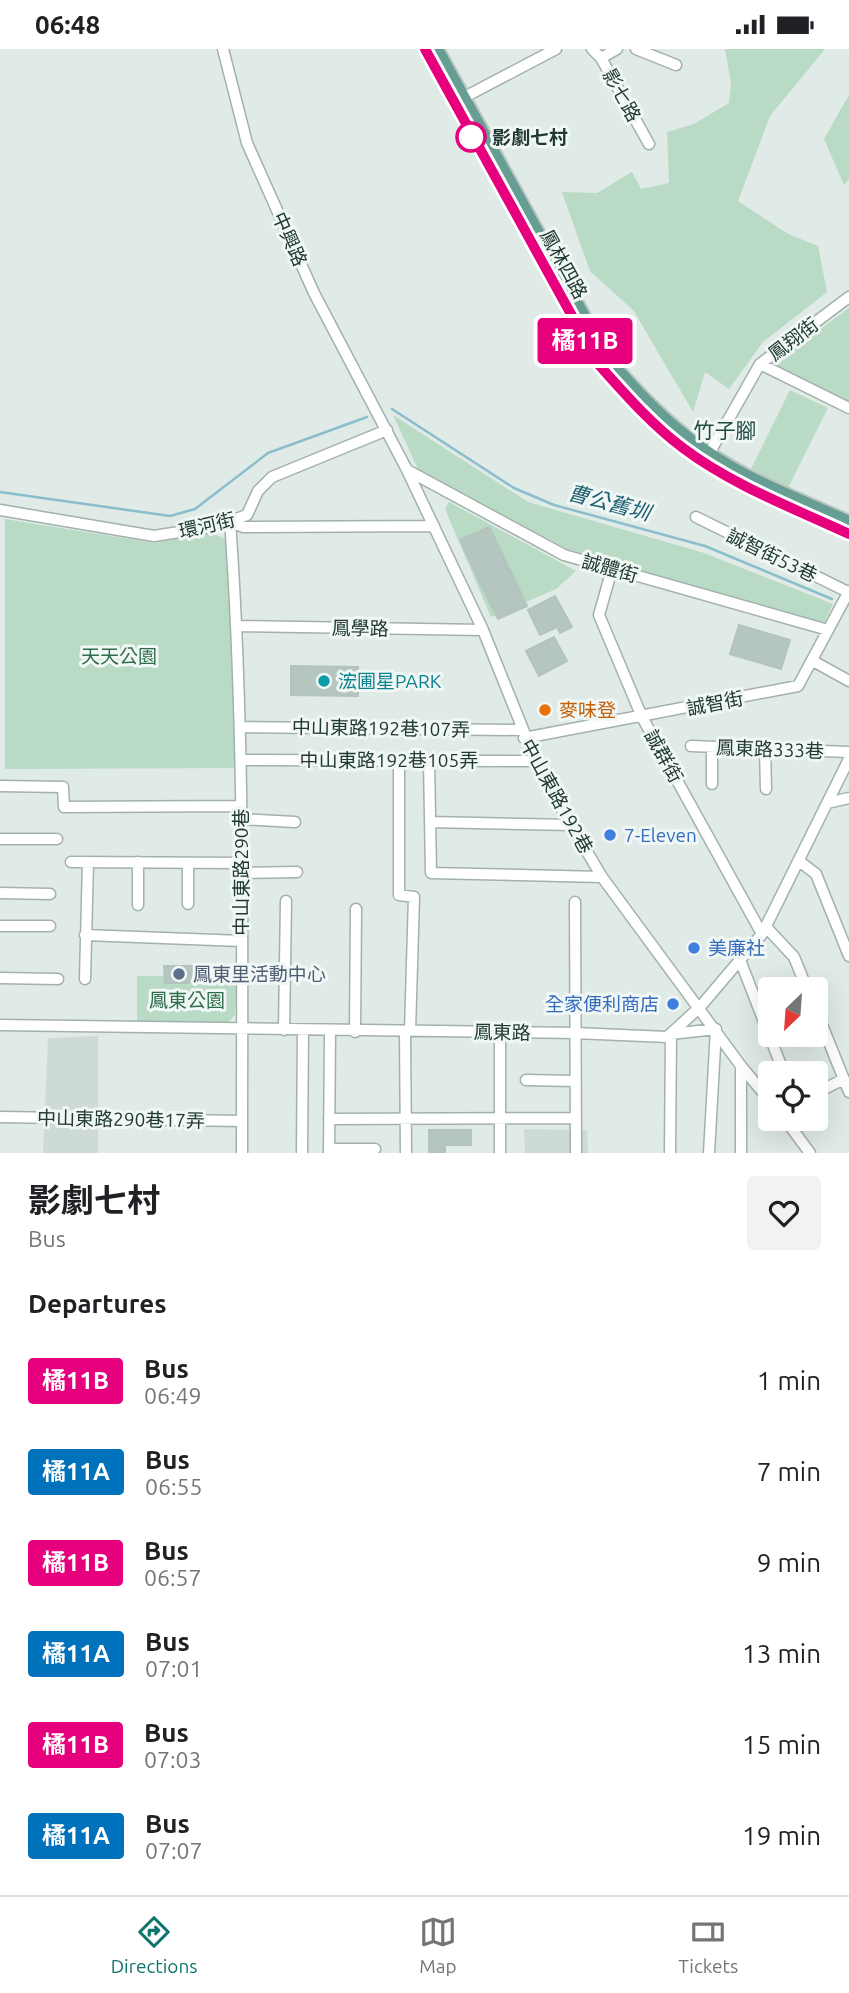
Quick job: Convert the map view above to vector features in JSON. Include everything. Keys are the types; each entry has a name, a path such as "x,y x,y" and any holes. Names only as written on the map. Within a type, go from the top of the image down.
{"main road":[{"name":"鳳林四路","path":"425,49 607,358 645,400 707,458 748,482"},
{"name":"鳳林四路","path":"437,49 457,101"},
{"path":"748,482 849,522"},
{"path":"748,482 849,534"}],"street":[{"name":"中興路","path":"223,49 247,143 314,293 384,425"},
{"path":"457,101 556,49"},
{"name":"影七路","path":"592,49 601,58 649,144"},
{"path":"601,58 617,49"},
{"path":"636,49 676,65"},
{"name":"鳳翔街","path":"707,458 760,363 849,297"},
{"path":"760,363 849,408"},
{"name":"中山東路192巷","path":"384,425 483,630 523,734 570,825 602,877 758,1087"},
{"name":"環河街","path":"0,510 154,536 230,521 247,515 258,491 272,477 384,425"},
{"name":"誠體街","path":"407,470 564,555 828,630"},
{"name":"誠智街53巷","path":"696,517 848,591"},
{"path":"230,521 243,527 433,526"},
{"name":"中山東路290巷","path":"230,521 237,626 241,760 242,1153"},
{"name":"誠群街","path":"612,569 599,615 642,717 764,931 794,957 802,977"},
{"name":"誠智街","path":"523,734 642,717 793,688 801,683 848,591"},
{"path":"837,613 849,614"},
{"name":"鳳學路","path":"237,626 483,630"},
{"path":"813,661 849,681"},
{"name":"中山東路192巷107弄","path":"240,727 523,734"},
{"name":"鳳東路333巷","path":"691,746 849,752"},
{"path":"712,747 712,784"},
{"path":"765,748 766,789"},
{"path":"670,1153 671,1034 700,1007 764,931 849,759"},
{"name":"中山東路192巷105弄","path":"241,760 537,761"},
{"path":"399,761 399,895 414,897 407,1031 406,1153"},
{"path":"429,761 431,873 602,877"},
{"path":"0,786 64,787 64,807 241,806"},
{"path":"827,803 849,799"},
{"path":"242,819 295,822"},
{"path":"430,822 570,825"},
{"path":"0,839 57,839"},
{"path":"799,861 816,874 849,956"},
{"path":"71,862 188,863 298,872"},
{"path":"85,979 88,862"},
{"path":"138,862 138,905"},
{"path":"188,863 188,904"},
{"path":"0,893 50,894"},
{"path":"284,1030 286,901"},
{"path":"575,902 576,1153"},
{"path":"355,1032 356,909"},
{"path":"0,926 50,926"},
{"path":"85,935 242,941"},
{"path":"740,960 779,1061"},
{"path":"0,978 58,979"},
{"name":"鳳東路","path":"0,1025 575,1033 667,1037 671,1034 716,1029"},
{"path":"709,1153 716,1029"},
{"path":"302,1153 303,1031"},
{"path":"330,1031 329,1151 375,1149"},
{"path":"500,1032 500,1153"},
{"path":"828,1040 849,1092"},
{"path":"741,1066 741,1153"},
{"path":"828,1087 844,1079"},
{"path":"526,1080 575,1081"},
{"name":"中山東路290巷17弄","path":"0,1117 242,1121"},
{"path":"329,1119 576,1118"},
{"path":"794,1131 810,1153"}],"shaded area":[{"path":"98,1036 98,1153 43,1153 48,1038"},
{"path":"524,1129 587,1130 588,1153 525,1153"}],"green space":[{"path":"725,49 825,49 770,116 738,201 788,234 818,246 827,292 763,342 729,389 705,372 693,412 634,311 590,271 562,192 597,193 632,172 641,189 669,183 667,132 694,124 729,103 731,84"},
{"path":"849,95 849,179 844,185 824,139"},
{"path":"849,308 849,404 772,365"},
{"path":"790,390 828,408 788,488 751,469"},
{"path":"393,415 528,502 704,553 833,604 824,623 567,549 418,469"},
{"path":"449,502 576,571 556,589 491,617 445,509"},
{"name":"天天公園","path":"5,519 154,543 212,533 225,539 233,644 235,768 5,769"},
{"name":"鳳東公園","path":"137,976 237,976 235,1015 227,1024 137,1024"}],"building":[{"path":"489,527 508,566 479,580 460,540"},
{"path":"508,566 527,606 498,619 479,580"},
{"path":"555,596 572,627 560,633 557,627 540,635 528,610"},
{"path":"739,625 790,640 781,669 730,654"},
{"path":"554,637 567,661 539,676 526,651"},
{"name":"浤圃星PARK","path":"291,666 358,667 358,696 291,695"},
{"name":"鳳東里活動中心","path":"164,966 193,966 193,983 165,983"},
{"path":"429,1130 445,1130 445,1153 429,1153"},
{"path":"445,1130 471,1130 471,1145 445,1145"}],"waterway":[{"name":"曹公舊圳","path":"392,409 514,488 554,505 705,546 832,599"},
{"name":"曹公舊圳","path":"0,492 170,516 195,509 268,453 367,417"}],"bus line":[{"name":"橘11B","path":"425,49 452,104 599,365 637,408 705,463 746,486 849,534"}],"place":[{"name":"影劇七村","path":"471,137"},
{"name":"浤圃星PARK","path":"324,681"},
{"name":"麥味登","path":"545,710"},
{"name":"7-Eleven","path":"610,835"},
{"name":"美廉社","path":"694,948"},
{"name":"鳳東里活動中心","path":"179,974"},
{"name":"全家便利商店","path":"673,1004"}],"district":[{"name":"竹子腳","path":"725,431"}]}
